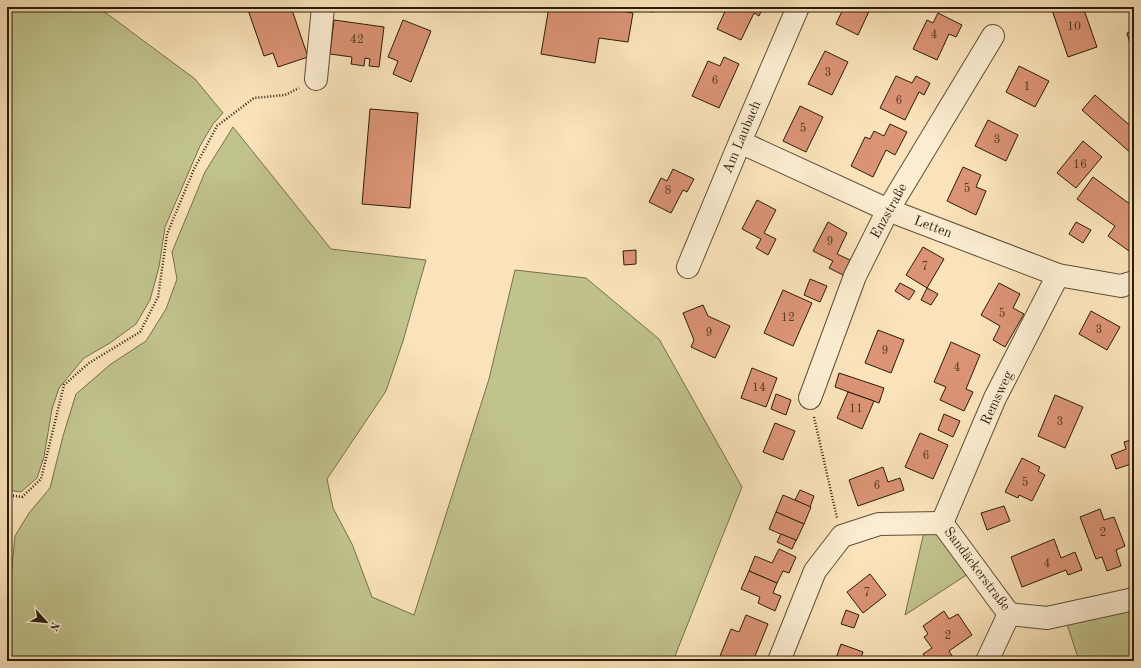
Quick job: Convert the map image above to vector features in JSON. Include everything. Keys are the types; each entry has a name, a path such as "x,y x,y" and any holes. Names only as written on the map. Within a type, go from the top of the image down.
{"street":[{"path":"316,80 323,7"},
{"name":"Am Laubach","path":"688,267 798,7"},
{"name":"Enzstraße","path":"810,398 855,276 888,210 993,36"},
{"name":"Letten","path":"740,142 888,210 1058,275 1121,286 1134,282"},
{"name":"Remsweg","path":"942,523 995,398 1058,275"},
{"name":"Sandäckerstraße","path":"842,536 879,524 942,523 1009,614 1047,618 1134,599"},
{"path":"779,661 815,571 842,536"},
{"path":"987,661 1009,614"}],"path":[{"path":"7,495 22,497 41,479 64,385 89,363 140,332 158,297 167,234 194,169 217,126 254,98 285,95 316,80"},
{"path":"810,398 842,536"}],"green space":[{"path":"7,7 98,7 195,79 223,113 213,124 200,146 165,227 159,267 150,300 136,324 110,343 84,358 59,388 52,409 44,457 37,478 21,492 7,490"},
{"path":"233,127 331,249 426,260 403,341 386,391 327,479 333,508 352,544 372,597 414,615 489,379 515,270 586,278 659,339 742,487 673,661 7,661 7,599 9,598 15,536 29,513 50,488 63,436 76,394 111,364 146,341 166,309 177,279 172,252 205,172"},
{"path":"939,531 971,572 905,615 924,532"},
{"path":"1134,603 1134,661 1079,661 1066,621"}],"building":[{"path":"247,7 291,7 308,57 278,67 273,53 264,56"},
{"path":"549,7 596,7 633,13 628,42 599,38 595,63 541,54"},
{"path":"632,7 655,7 654,12 632,10"},
{"path":"727,7 763,7 759,16 754,13 741,40 717,29"},
{"path":"844,7 871,7 858,35 836,24"},
{"path":"1051,7 1083,7 1097,47 1068,57"},
{"path":"938,13 962,25 956,37 949,34 937,60 913,49 927,20 933,23"},
{"path":"334,20 384,27 379,67 369,66 370,59 365,58 364,66 351,64 352,57 330,54"},
{"path":"403,20 431,31 411,82 393,74 398,61 388,57"},
{"path":"1134,31 1134,58 1127,33"},
{"path":"825,51 848,62 832,95 808,84"},
{"path":"724,57 739,64 719,108 692,96 708,61 720,66"},
{"path":"1019,66 1049,81 1035,107 1006,92"},
{"path":"896,76 912,83 916,76 930,83 924,95 919,92 905,120 880,108"},
{"path":"1095,95 1134,129 1134,152 1132,154 1082,110"},
{"path":"800,106 823,117 806,152 783,141"},
{"path":"370,109 418,113 410,208 362,204"},
{"path":"988,120 1018,135 1006,161 975,146"},
{"path":"890,124 907,132 895,155 886,150 873,177 851,166 865,137 870,139 874,131 884,136"},
{"path":"1083,141 1102,157 1076,188 1057,173"},
{"path":"963,167 981,175 976,187 986,191 976,215 947,201"},
{"path":"673,169 694,179 687,192 683,190 671,213 649,202 661,178 667,181"},
{"path":"1093,177 1134,207 1134,244 1129,251 1108,236 1115,226 1077,199"},
{"path":"757,200 776,210 764,233 776,239 768,255 756,248 761,239 742,229"},
{"path":"828,222 847,233 837,254 850,260 843,275 829,268 833,261 813,251"},
{"path":"1076,222 1091,230 1083,243 1069,234"},
{"path":"923,247 944,259 927,288 906,275"},
{"path":"636,250 636,264 624,265 623,251"},
{"path":"810,279 827,286 820,302 804,295"},
{"path":"900,283 915,291 909,300 895,291"},
{"path":"999,283 1020,294 1013,308 1024,314 1005,347 993,340 1000,326 981,315"},
{"path":"927,288 938,294 931,305 921,300"},
{"path":"783,290 812,303 793,346 764,333"},
{"path":"703,305 708,316 730,326 715,358 691,347 694,340 683,313"},
{"path":"1091,311 1120,327 1107,350 1079,334"},
{"path":"878,330 904,340 891,373 865,363"},
{"path":"951,342 980,355 966,389 973,392 964,411 940,400 946,387 934,382"},
{"path":"752,368 777,378 766,407 741,398"},
{"path":"839,373 884,388 879,403 835,387"},
{"path":"848,392 874,401 862,429 837,418"},
{"path":"776,394 791,400 786,415 771,409"},
{"path":"1055,395 1083,407 1065,448 1038,436"},
{"path":"944,414 960,421 953,437 938,430"},
{"path":"775,423 795,431 783,460 763,452"},
{"path":"920,433 948,445 933,479 905,467"},
{"path":"1134,439 1134,463 1116,469 1111,455 1126,449 1124,442"},
{"path":"1022,458 1040,467 1038,471 1045,475 1032,501 1019,495 1018,498 1005,492"},
{"path":"883,467 888,482 900,478 904,490 858,506 849,480"},
{"path":"800,490 814,496 810,507 795,500"},
{"path":"783,495 811,507 804,524 776,512"},
{"path":"1004,506 1010,521 987,530 981,513"},
{"path":"1100,509 1104,520 1114,517 1125,546 1116,550 1121,566 1107,571 1102,557 1096,559 1080,517"},
{"path":"776,512 804,524 796,541 769,529"},
{"path":"781,534 796,540 792,549 777,542"},
{"path":"1054,539 1061,558 1075,552 1082,570 1068,575 1066,570 1022,587 1011,557"},
{"path":"779,549 796,557 789,573 783,571 777,583 749,571 755,556 772,563"},
{"path":"749,571 777,583 773,593 781,596 775,611 758,603 760,597 741,589"},
{"path":"870,574 886,595 863,613 847,592"},
{"path":"846,610 859,615 854,628 841,624"},
{"path":"944,611 949,619 958,614 972,635 949,651 954,659 952,661 928,661 923,654 932,648 924,637 928,634 923,626"},
{"path":"746,615 768,624 753,661 718,661 731,629 739,632"},
{"path":"841,644 863,652 860,661 835,661"}]}
